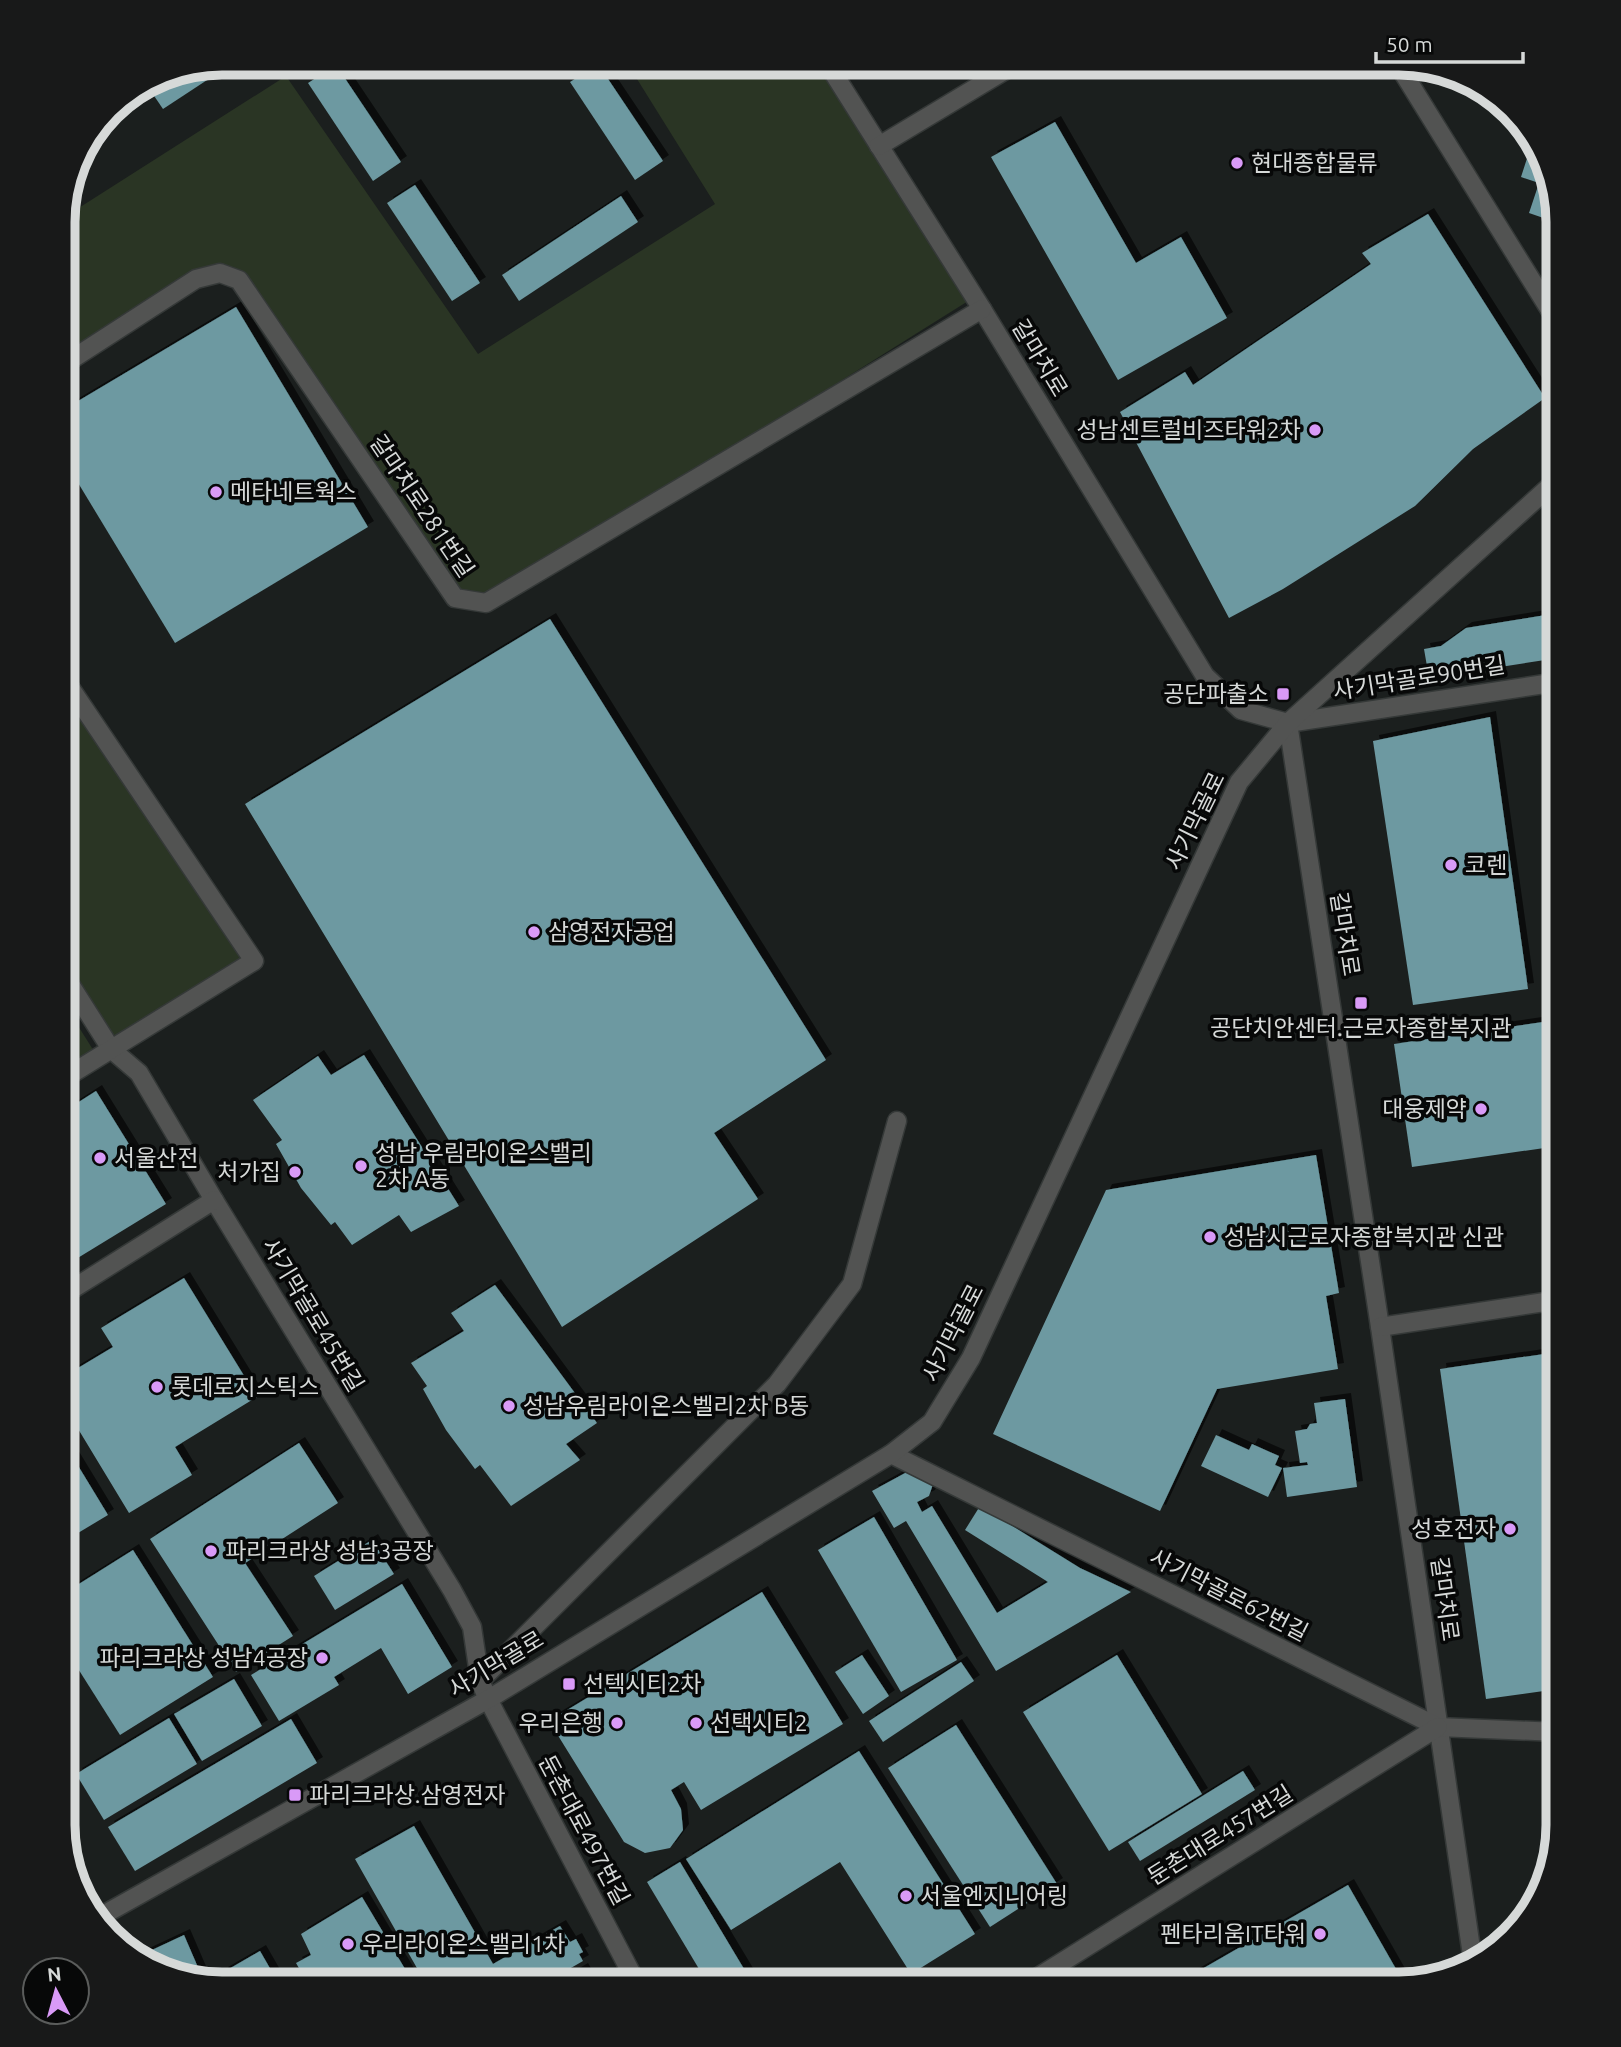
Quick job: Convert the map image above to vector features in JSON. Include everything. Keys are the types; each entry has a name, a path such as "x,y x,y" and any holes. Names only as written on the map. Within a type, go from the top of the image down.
{"street":[{"name":"갈마치로","path":"835,76 982,309 1205,676 1241,710 1287,723 1380,1327 1472,1952"},
{"path":"879,146 995,76"},
{"path":"1405,76 1546,304"},
{"name":"갈마치로281번길","path":"76,357 196,279 220,272 239,280 455,598 486,603 982,309"},
{"name":"사기막골로","path":"105,1913 488,1699 891,1454 933,1422 971,1358 1239,782 1287,723 1546,490"},
{"name":"사기막골로90번길","path":"1287,723 1546,684"},
{"path":"75,1071 254,961 76,696"},
{"name":"사기막골로45번길","path":"76,993 111,1049 139,1073 452,1590 472,1627 480,1681 488,1699"},
{"path":"480,1681 777,1384 852,1284 897,1121"},
{"path":"75,1287 214,1200"},
{"path":"1380,1327 1546,1302"},
{"name":"사기막골로62번길","path":"891,1454 1438,1727 1546,1732"},
{"name":"둔촌대로497번길","path":"488,1699 631,1972"},
{"name":"둔촌대로457번길","path":"1046,1972 1438,1727"}],"green space":[{"path":"286,76 478,354 715,204 635,76 835,76 973,298 486,603 455,598 239,280 220,273 76,357 76,209"},
{"path":"76,696 254,961 111,1049 76,995"},
{"path":"75,1022 97,1056 75,1070"}],"building":[{"path":"213,76 163,109 152,93 175,83"},
{"path":"319,76 343,76 401,162 373,181 308,83"},
{"path":"579,76 606,76 663,161 635,180 570,82"},
{"path":"1055,122 1136,263 1181,237 1227,318 1118,380 991,157"},
{"path":"1529,153 1543,194 1546,219 1529,213 1539,183 1521,177"},
{"path":"415,185 480,283 452,301 387,203"},
{"path":"621,196 638,222 519,301 502,275"},
{"name":"성남센트럴비즈타워2차","path":"1428,214 1545,398 1473,449 1415,506 1283,589 1229,618 1120,412 1185,372 1193,385 1371,264 1362,253"},
{"name":"메타네트웍스","path":"236,307 368,527 175,643 76,479 76,402"},
{"path":"1546,615 1546,660 1429,678 1424,649 1441,646 1466,628"},
{"name":"삼영전자공업","path":"550,619 826,1060 714,1133 758,1199 562,1327 245,804"},
{"name":"코렌","path":"1490,717 1528,989 1413,1005 1373,741"},
{"name":"대웅제약","path":"1546,1022 1546,1148 1412,1167 1394,1044"},
{"name":"성남 우림라이온스밸리 2차 A동","path":"364,1055 459,1206 411,1232 399,1215 352,1245 335,1222 331,1225 301,1188 276,1144 282,1140 253,1100 318,1056 331,1075"},
{"name":"서울산전","path":"96,1091 166,1204 75,1259 75,1104"},
{"path":"1316,1155 1339,1293 1326,1296 1338,1369 1217,1389 1160,1511 993,1434 1106,1190"},
{"name":"롯데로지스틱스","path":"184,1278 257,1397 175,1447 192,1475 129,1513 75,1424 75,1370 113,1347 101,1328"},
{"name":"성남우림라이온스벨리2차 B동","path":"495,1285 597,1423 566,1444 580,1460 511,1506 480,1465 475,1469 446,1430 423,1389 427,1386 411,1363 464,1331 451,1313"},
{"name":"성호전자","path":"1546,1354 1546,1691 1486,1699 1440,1369"},
{"path":"1345,1399 1357,1487 1287,1497 1283,1468 1308,1465 1307,1462 1300,1463 1295,1431 1307,1429 1310,1424 1317,1423 1314,1403"},
{"path":"1216,1435 1249,1450 1252,1444 1279,1456 1275,1465 1282,1468 1268,1497 1201,1466"},
{"name":"파리크라상 성남3공장","path":"299,1443 338,1503 245,1563 293,1636 236,1672 150,1539"},
{"path":"75,1461 108,1515 75,1535"},
{"path":"907,1472 934,1481 929,1496 917,1502 922,1512 932,1506 997,1613 1048,1582 965,1530 980,1506 1080,1568 1131,1592 996,1671 906,1521 894,1528 872,1491"},
{"path":"874,1517 957,1660 901,1692 818,1550"},
{"path":"372,1540 394,1574 335,1610 314,1576"},
{"path":"133,1550 213,1677 120,1735 75,1664 75,1586"},
{"name":"파리크라상 성남4공장","path":"402,1584 452,1667 408,1694 381,1648 334,1677 339,1685 279,1721 251,1675"},
{"name":"선택시티2","path":"762,1592 843,1724 701,1810 684,1782 671,1790 681,1809 683,1830 670,1848 645,1853 624,1842 549,1721"},
{"path":"862,1655 889,1696 863,1714 835,1672"},
{"path":"1117,1655 1202,1794 1109,1851 1023,1712"},
{"path":"961,1662 974,1681 883,1742 869,1721"},
{"path":"234,1679 262,1726 202,1761 174,1714"},
{"path":"169,1718 197,1764 104,1820 76,1774"},
{"path":"291,1719 317,1763 135,1871 108,1827"},
{"path":"956,1725 1057,1884 990,1927 888,1768"},
{"name":"서울엔지니어링","path":"859,1751 975,1934 914,1972 910,1972 840,1862 731,1930 686,1859"},
{"path":"1243,1771 1255,1790 1140,1861 1128,1842"},
{"path":"414,1826 493,1964 560,1926 570,1942 576,1939 583,1952 579,1954 583,1961 564,1972 419,1972 355,1859"},
{"path":"680,1862 746,1972 701,1972 647,1882"},
{"name":"펜타리움IT타워","path":"1348,1885 1398,1972 1197,1972"},
{"name":"우리라이온스밸리1차","path":"362,1897 407,1972 301,1972 296,1963 311,1955 301,1934"},
{"path":"184,1935 199,1970 175,1964 148,1952"},
{"path":"260,1951 272,1972 224,1972"}],"place":[{"name":"현대종합물류","path":"1237,163"},
{"name":"성남센트럴비즈타워2차","path":"1315,430"},
{"name":"메타네트웍스","path":"216,492"},
{"name":"공단파출소","path":"1283,694"},
{"name":"코렌","path":"1451,865"},
{"name":"삼영전자공업","path":"534,932"},
{"name":"공단치안센터.근로자종합복지관","path":"1361,1003"},
{"name":"대웅제약","path":"1481,1109"},
{"name":"서울산전","path":"100,1158"},
{"name":"성남 우림라이온스밸리 2차 A동","path":"361,1166"},
{"name":"처가집","path":"295,1172"},
{"name":"성남시근로자종합복지관 신관","path":"1210,1237"},
{"name":"롯데로지스틱스","path":"157,1387"},
{"name":"성남우림라이온스벨리2차 B동","path":"509,1406"},
{"name":"성호전자","path":"1510,1529"},
{"name":"파리크라상 성남3공장","path":"211,1551"},
{"name":"파리크라상 성남4공장","path":"322,1658"},
{"name":"선텍시티2차","path":"569,1684"},
{"name":"우리은행","path":"617,1723"},
{"name":"선택시티2","path":"696,1723"},
{"name":"파리크라상.삼영전자","path":"295,1795"},
{"name":"서울엔지니어링","path":"906,1896"},
{"name":"펜타리움IT타워","path":"1320,1934"},
{"name":"우리라이온스밸리1차","path":"348,1944"}]}
